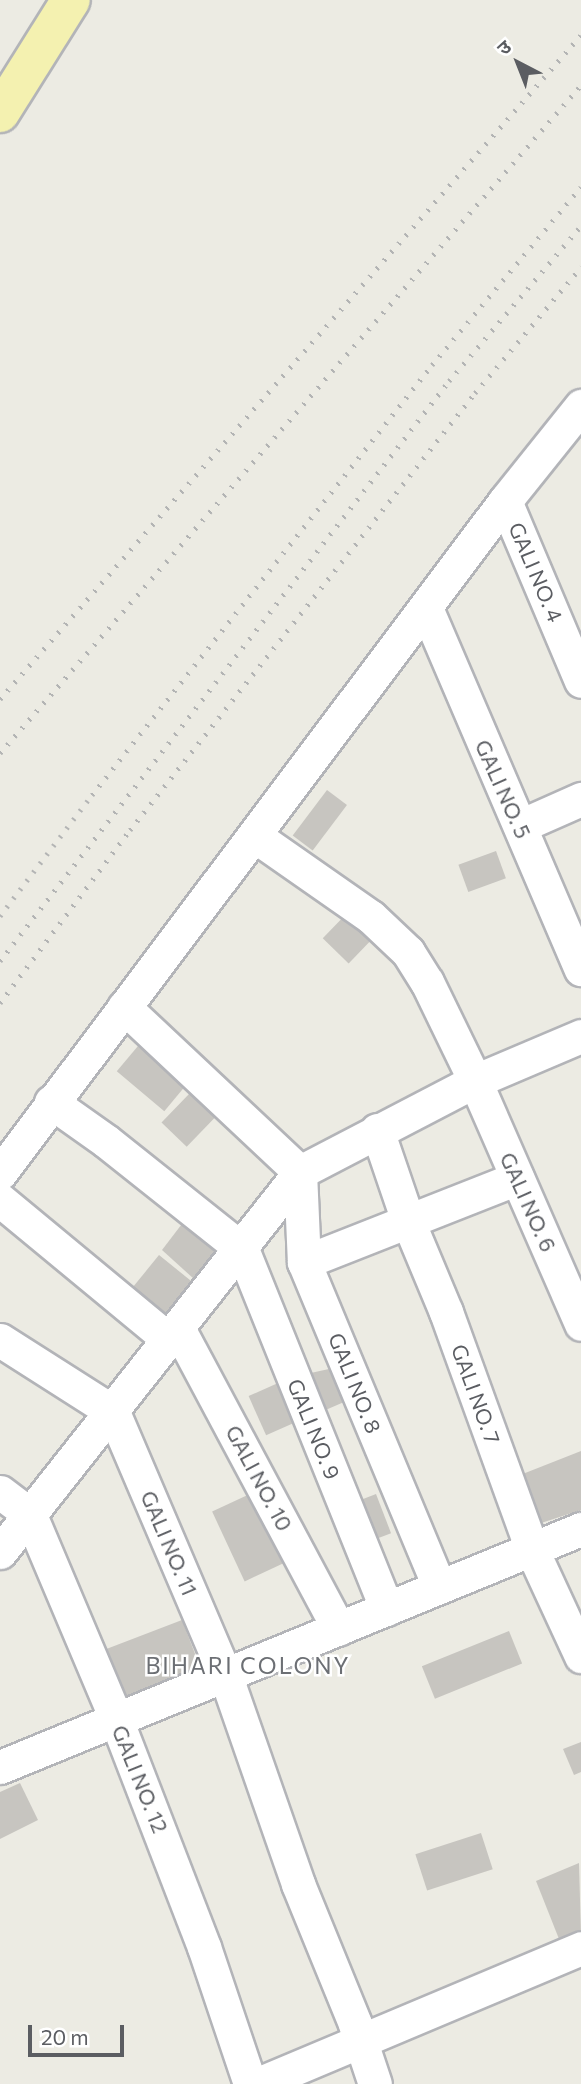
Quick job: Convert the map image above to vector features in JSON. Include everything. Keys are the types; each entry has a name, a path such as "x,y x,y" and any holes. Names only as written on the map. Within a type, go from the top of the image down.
{"main road":[{"path":"0,114 71,0"}],"street":[{"path":"0,1173 505,501 581,407"},
{"name":"GALI NO. 4","path":"505,501 581,681"},
{"name":"GALI NO. 5","path":"426,608 581,969"},
{"path":"520,826 581,799"},
{"name":"GALI NO. 6","path":"255,836 371,917 408,952 427,982 475,1081 581,1324"},
{"path":"124,1007 300,1172"},
{"path":"0,1552 242,1249 300,1172 475,1081 581,1036"},
{"path":"51,1102 106,1141 242,1249"},
{"name":"GALI NO. 7","path":"377,1130 408,1221 446,1312 532,1550 581,1656"},
{"name":"GALI NO. 8","path":"300,1172 304,1262 439,1587"},
{"path":"304,1262 517,1178"},
{"path":"0,1200 173,1334"},
{"name":"GALI NO. 9","path":"242,1249 387,1609"},
{"name":"GALI NO. 10","path":"173,1334 339,1629"},
{"path":"0,1340 113,1412"},
{"name":"GALI NO. 11","path":"113,1412 225,1674 318,1939 375,2084"},
{"name":"GALI NO. 12","path":"0,1492 30,1515 116,1719 204,1947 250,2084"},
{"path":"0,1767 581,1530"},
{"path":"258,2084 581,1948"}],"building":[{"path":"327,790 347,805 313,851 293,836"},
{"path":"496,851 506,878 468,892 458,865"},
{"path":"354,906 380,931 349,963 323,938"},
{"path":"138,1046 185,1086 164,1111 117,1071"},
{"path":"190,1093 215,1117 187,1147 162,1122"},
{"path":"188,1216 229,1248 194,1279 162,1250"},
{"path":"159,1255 192,1282 161,1321 128,1294"},
{"path":"338,1367 351,1399 314,1415 297,1376"},
{"path":"287,1379 304,1418 266,1435 249,1396"},
{"path":"581,1451 581,1510 532,1526 515,1477"},
{"path":"252,1493 285,1563 245,1581 212,1512"},
{"path":"376,1494 391,1533 357,1546 342,1507"},
{"path":"182,1620 202,1671 120,1703 100,1652"},
{"path":"509,1631 522,1663 435,1699 422,1666"},
{"path":"581,1742 581,1772 574,1775 563,1749"},
{"path":"20,1783 38,1820 0,1839 0,1792"},
{"path":"481,1833 493,1869 427,1890 415,1854"},
{"path":"579,1863 581,1936 561,1944 536,1881"}],"railway":[{"path":"0,699 581,35"},
{"path":"0,753 581,85"},
{"path":"0,916 92,795 432,365 581,187"},
{"path":"0,961 449,381 581,226"},
{"path":"0,1003 130,830 475,393 581,267"}],"district":[{"name":"BIHARI COLONY","path":"248,1665"}]}
